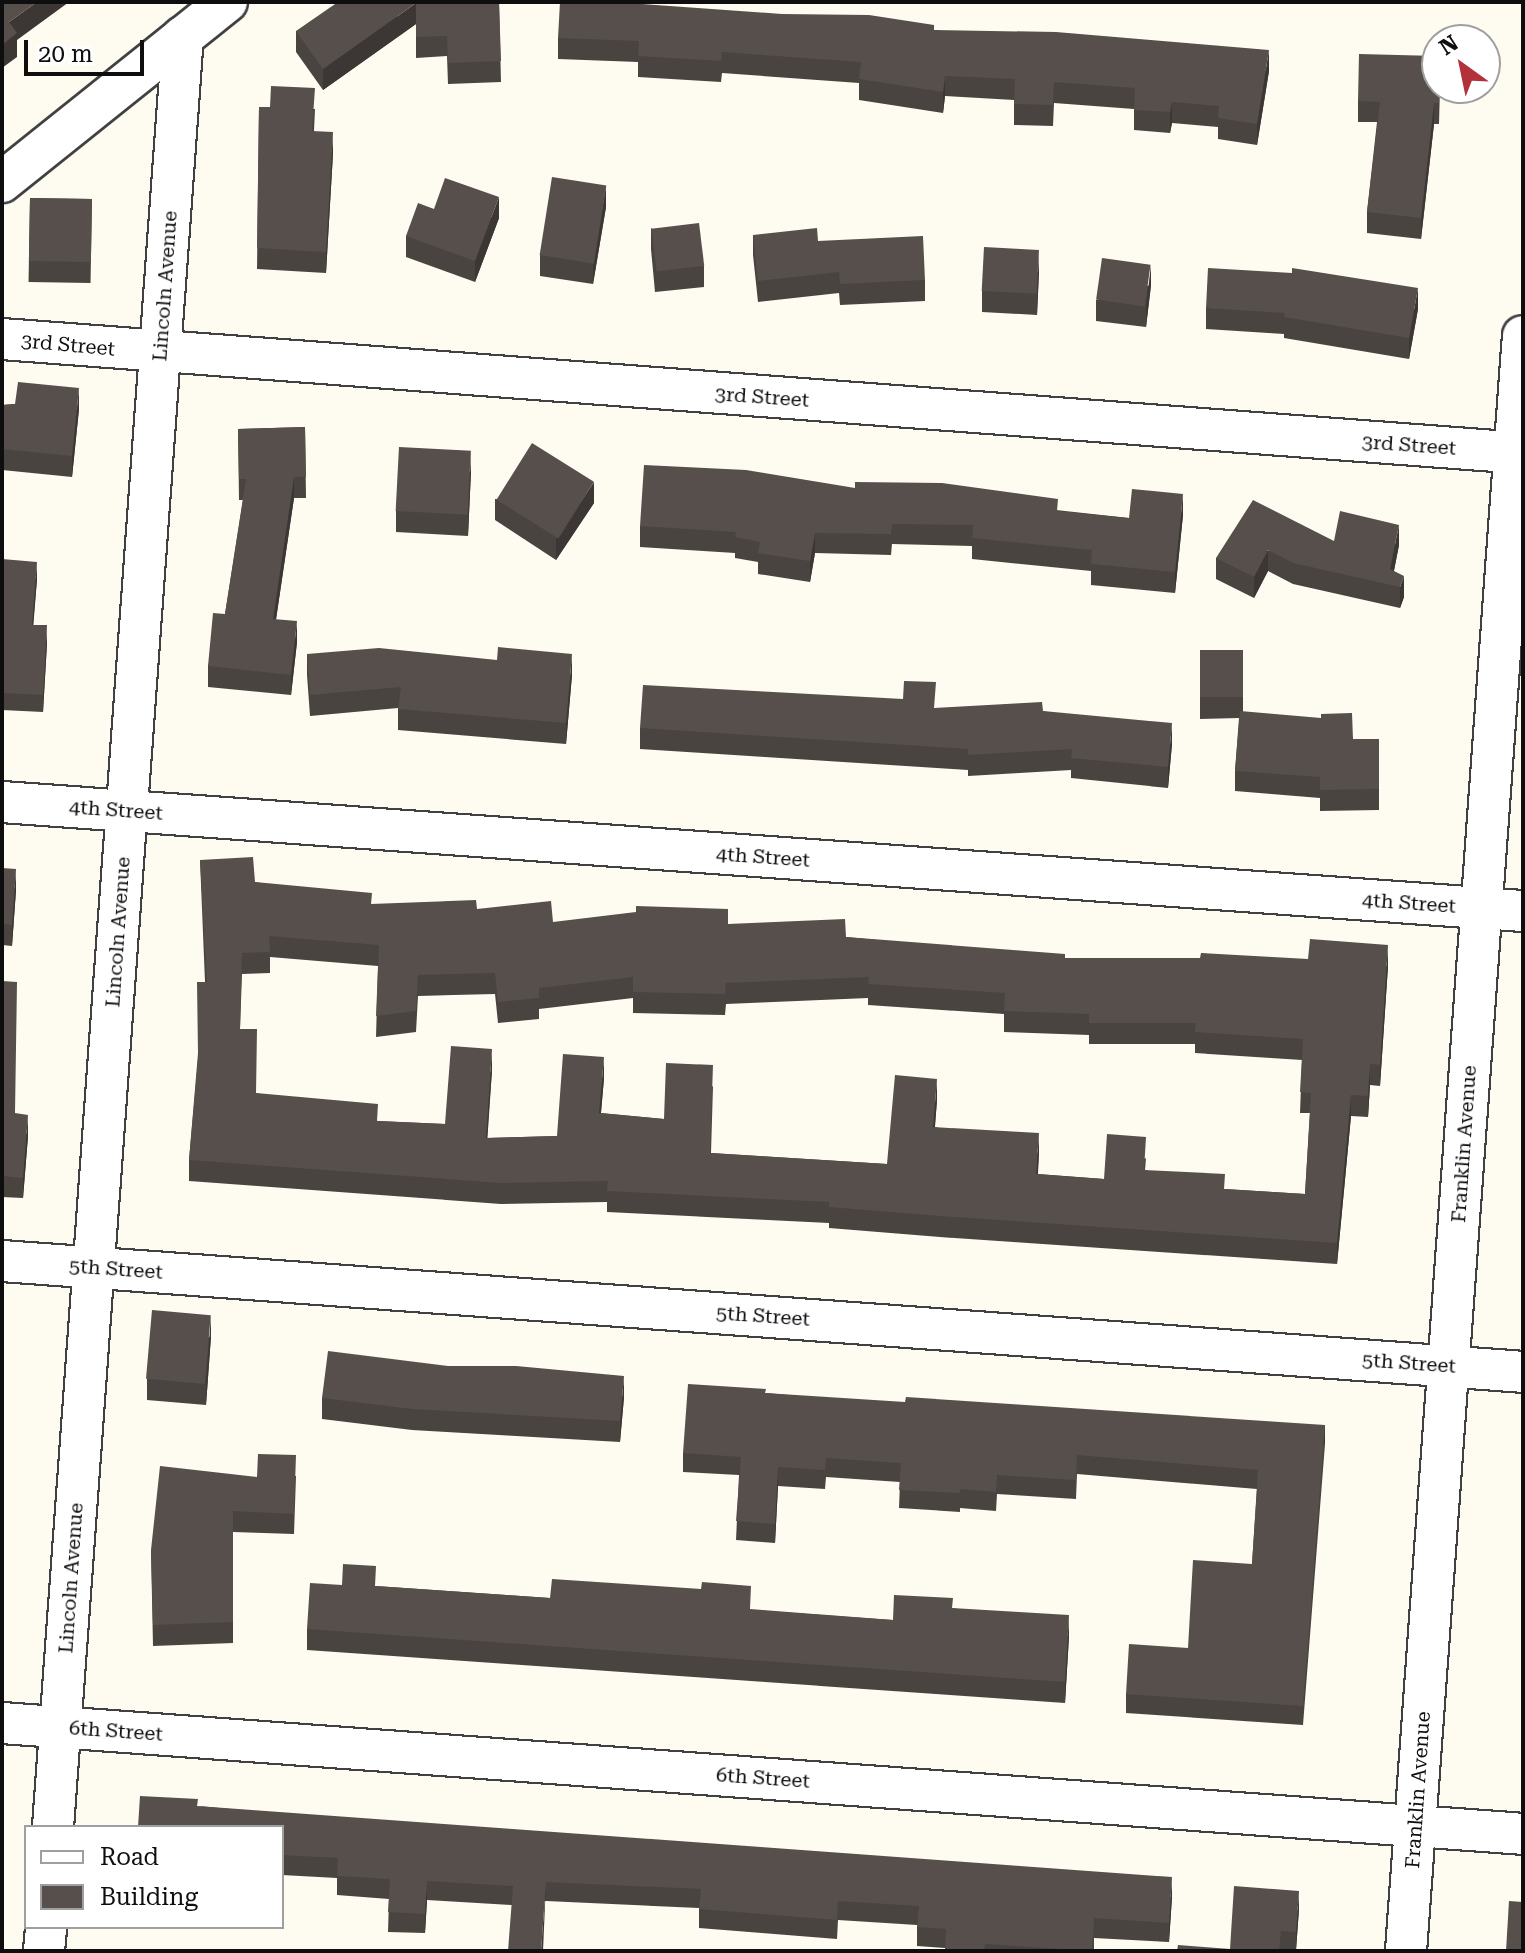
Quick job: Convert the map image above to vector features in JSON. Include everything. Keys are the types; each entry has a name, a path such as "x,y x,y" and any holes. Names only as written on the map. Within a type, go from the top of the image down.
{"street":[{"path":"2,182 227,2"},
{"name":"Lincoln Avenue","path":"53,1825 183,37"},
{"name":"Franklin Avenue","path":"1406,1951 1481,908 1518,453 1523,336"},
{"name":"3rd Street","path":"2,339 1518,453"},
{"name":"4th Street","path":"2,802 1523,911"},
{"name":"5th Street","path":"2,1261 1523,1372"},
{"name":"6th Street","path":"2,1723 1523,1834"},
{"path":"44,1951 46,1929"}],"building":[{"path":"2,2 37,2 9,22 17,33 2,45"},
{"path":"338,2 499,2 501,61 448,63 447,36 416,37 416,3 323,69 296,31"},
{"path":"560,2 614,2 782,14 869,15 934,25 934,30 1056,32 1269,50 1257,124 1218,118 1219,106 1172,102 1170,112 1134,110 1135,88 1054,82 1053,105 1014,104 1015,79 945,76 943,92 859,79 861,62 722,52 721,61 638,56 639,41 558,38"},
{"path":"1359,54 1421,56 1421,104 1434,104 1421,218 1367,212 1380,102 1358,101"},
{"path":"271,86 315,88 312,131 333,132 326,252 257,248 259,107 270,107"},
{"path":"552,177 606,186 594,264 540,255"},
{"path":"445,178 499,197 475,261 406,236 418,203 434,209"},
{"path":"30,198 92,199 91,262 29,261"},
{"path":"699,223 704,266 657,272 651,229"},
{"path":"817,228 818,241 923,236 925,280 840,284 839,272 758,281 753,235"},
{"path":"984,247 1039,250 1037,294 982,291"},
{"path":"1102,258 1151,265 1145,306 1096,300"},
{"path":"1208,268 1292,273 1292,268 1418,288 1409,338 1284,317 1285,313 1206,308"},
{"path":"18,382 79,388 72,456 2,449 2,405 15,404"},
{"path":"305,427 306,477 294,477 273,619 297,621 291,675 208,666 213,613 225,614 246,479 239,479 238,429"},
{"path":"532,443 594,482 558,539 496,500"},
{"path":"399,447 471,451 468,515 396,511"},
{"path":"644,465 746,470 855,488 855,482 942,483 1058,499 1057,511 1129,518 1132,489 1183,494 1175,572 1091,564 1092,550 972,538 973,525 892,524 891,534 815,533 810,561 758,553 760,542 735,537 736,532 640,526"},
{"path":"1253,500 1334,541 1340,511 1399,525 1390,569 1404,576 1400,587 1293,563 1268,550 1254,577 1216,558"},
{"path":"2,559 37,562 32,625 47,625 43,695 2,693"},
{"path":"498,647 572,654 566,723 398,709 401,687 310,695 307,654 379,648 497,660"},
{"path":"1200,650 1243,650 1243,697 1200,697"},
{"path":"904,681 936,682 934,708 1042,702 1043,711 1172,723 1168,767 1071,758 1072,749 968,755 968,749 640,728 643,685 903,699"},
{"path":"1240,711 1321,718 1321,714 1352,713 1353,739 1379,739 1379,789 1320,790 1320,777 1235,771"},
{"path":"253,857 255,882 372,893 371,904 476,900 477,909 551,901 553,922 636,912 636,906 728,909 728,924 845,919 846,937 1065,954 1065,958 1200,958 1201,953 1308,959 1310,939 1388,945 1380,1065 1370,1064 1368,1096 1351,1095 1337,1243 940,1216 829,1207 829,1202 607,1191 608,1181 501,1183 189,1160 198,1053 197,982 207,982 200,860","holes":["269,936 379,945 376,1016 416,1011 418,975 495,973 498,1002 539,998 539,988 633,977 633,992 725,994 726,983 869,977 868,984 1005,993 1004,1011 1089,1014 1089,1023 1196,1023 1195,1032 1303,1039 1300,1092 1311,1093 1305,1194 1224,1189 1225,1174 1144,1170 1146,1137 1107,1134 1104,1179 1036,1174 1039,1133 933,1127 937,1079 895,1075 887,1164 710,1153 713,1065 666,1063 664,1119 599,1113 604,1057 563,1054 557,1136 486,1138 492,1049 451,1046 445,1124 377,1121 378,1104 256,1093 257,1029 240,1029 242,953 270,952"]},
{"path":"2,868 16,869 12,925 2,924"},
{"path":"2,981 17,982 15,1113 28,1115 23,1178 2,1176"},
{"path":"152,1310 211,1315 205,1384 146,1379"},
{"path":"328,1351 448,1366 516,1366 624,1376 620,1421 412,1409 322,1398"},
{"path":"688,1384 766,1389 765,1393 905,1402 906,1397 1325,1425 1303,1706 1126,1694 1129,1644 1188,1648 1193,1560 1252,1564 1258,1470 1077,1455 1076,1480 997,1475 996,1492 960,1489 960,1493 899,1490 901,1463 826,1458 825,1470 778,1467 775,1524 736,1521 741,1457 683,1453"},
{"path":"258,1454 296,1455 294,1514 233,1511 233,1622 153,1625 151,1550 160,1466 257,1477"},
{"path":"343,1564 376,1566 375,1586 550,1598 552,1579 701,1589 702,1582 751,1586 750,1609 893,1620 894,1595 953,1598 952,1608 1069,1615 1065,1682 307,1629 310,1583 342,1585"},
{"path":"140,1796 198,1799 197,1806 1172,1877 1169,1923 1094,1918 1092,1951 985,1944 984,1951 945,1951 946,1929 917,1927 919,1906 838,1901 837,1920 699,1909 701,1889 546,1882 541,1951 508,1951 513,1886 427,1881 425,1914 388,1912 390,1879 337,1876 338,1858 284,1855 284,1825 138,1825"},
{"path":"1234,1886 1299,1891 1296,1932 1281,1931 1279,1951 1177,1951 1178,1945 1230,1949"},
{"path":"1509,1901 1523,1902 1523,1951 1506,1951"}]}
